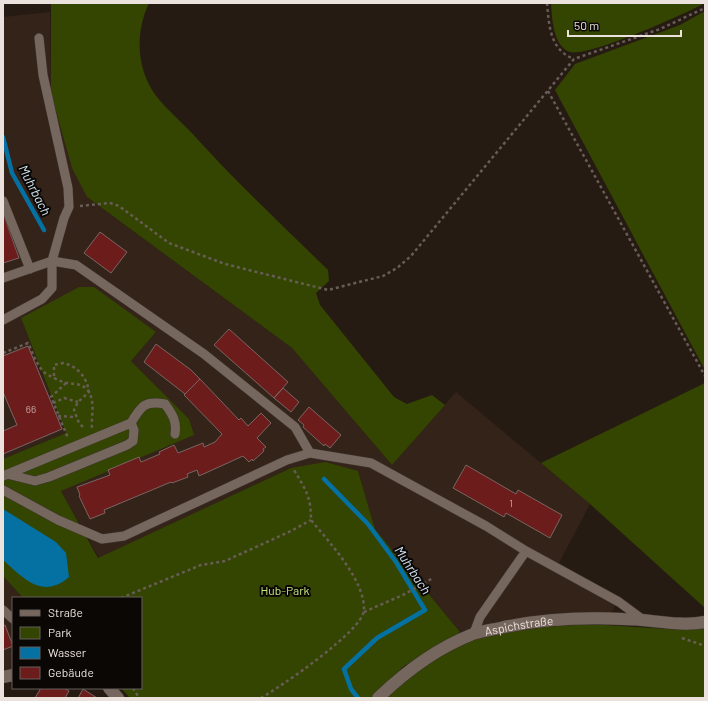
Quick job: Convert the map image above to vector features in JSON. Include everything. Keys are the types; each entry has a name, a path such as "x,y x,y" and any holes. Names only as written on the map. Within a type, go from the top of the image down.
{"street":[{"name":"Aspichstraße","path":"378,698 404,674 451,644 474,633 520,624 581,617 642,619 679,625 705,622"},
{"path":"110,689 118,698"}],"lane":[{"path":"3,320 42,299 52,288 52,261 64,218 69,207 68,188 44,75 39,38"},
{"path":"3,201 30,269"},
{"path":"3,278 52,261 76,265 204,354 295,427 310,453"},
{"path":"5,475 131,423 140,407 152,401 165,404 172,414 176,425 175,434"},
{"path":"5,475 35,481 49,478 133,441 134,430 131,423"},
{"path":"3,490 58,520 102,539 124,536 288,460 310,453 371,463 486,526 526,551 620,602 642,619"},
{"path":"474,633 480,617 526,551"},
{"path":"3,610 12,618"}],"path":[{"path":"547,3 549,23 556,46 564,55 574,59"},
{"path":"69,207 110,203 169,243 225,264 328,290 383,276 397,268 411,256 574,59 660,29 705,8"},
{"path":"548,91 705,376"},
{"path":"3,352 28,343 37,363 43,371 54,376 59,381 66,383 75,382 85,387 89,392"},
{"path":"54,376 54,365 63,362 77,369 84,378 93,403 93,433 86,430 76,417 74,410 78,402 89,392"},
{"path":"66,383 50,397 72,448"},
{"path":"53,403 64,398 78,402"},
{"path":"58,416 76,417"},
{"path":"288,460 306,490 310,503 310,520 344,558 363,600 364,612"},
{"path":"123,597 201,565 225,561 291,531 310,520"},
{"path":"261,698 312,664 352,628 364,612 405,594 433,578"},
{"path":"134,689 139,698"}],"shaded area":[{"path":"50,12 51,93 87,197 292,348 392,465 456,392 590,504 559,563 620,598 610,614 559,615 501,621 460,632 375,529 358,471 291,468 99,558 61,491 189,419 131,361 156,332 21,318 66,433 3,459 3,17"},
{"path":"3,576 22,597 12,597 12,669 3,673"}],"green space":[{"path":"51,3 149,3 142,25 140,47 143,69 152,90 164,106 240,184 328,270 329,281 316,293 320,305 394,397 407,404 432,395 445,405 392,465 292,348 87,197 72,168 51,93"},
{"path":"551,3 705,3 659,25 616,42 580,52 570,52 564,49 560,44 554,31"},
{"path":"705,11 705,370 555,90 575,64 680,25"},
{"name":"Hub-Park","path":"79,287 94,287 156,332 131,361 189,419 194,435 61,491 98,558 291,468 325,462 358,471 375,529 460,632 404,666 370,698 130,698 122,689 142,689 142,597 22,597 3,576 3,459 66,433 21,318"},
{"path":"705,383 705,608 590,504 541,463"},
{"path":"589,624 683,630 705,627 705,698 384,698 407,679 434,660 477,639 515,631"}],"water":[{"path":"3,509 56,542 66,553 69,577 60,584 51,587 34,584 3,560"}],"building":[{"path":"3,213 19,258 3,263"},
{"path":"100,232 127,252 111,273 84,253"},
{"path":"229,329 288,382 274,398 214,345"},
{"path":"156,344 191,370 200,379 185,394 144,362"},
{"path":"28,346 62,429 3,454 3,431 17,425 3,392 3,356"},
{"path":"200,379 239,420 241,418 248,426 261,413 271,423 257,438 266,447 263,449 264,451 253,461 252,459 249,462 243,456 199,476 197,470 187,474 188,477 172,483 171,482 104,510 105,513 90,519 79,496 77,487 110,475 108,470 139,457 141,462 160,454 159,452 174,445 178,453 203,443 204,447 215,442 222,434 184,395"},
{"path":"283,388 299,402 291,412 274,398"},
{"path":"309,407 341,435 330,448 325,444 324,446 303,427 304,425 298,420"},
{"path":"466,465 516,494 518,490 562,515 550,538 506,513 504,517 453,488"},
{"path":"5,625 12,646 3,650 3,626"},
{"path":"40,689 66,689 69,691 65,698 35,698"},
{"path":"83,689 97,698 78,698"}],"waterway":[{"name":"Muhrbach","path":"3,137 12,173 44,230"},
{"name":"Muhrbach","path":"324,479 368,524 396,562 425,610 377,638 344,669 351,689 358,698"}]}
